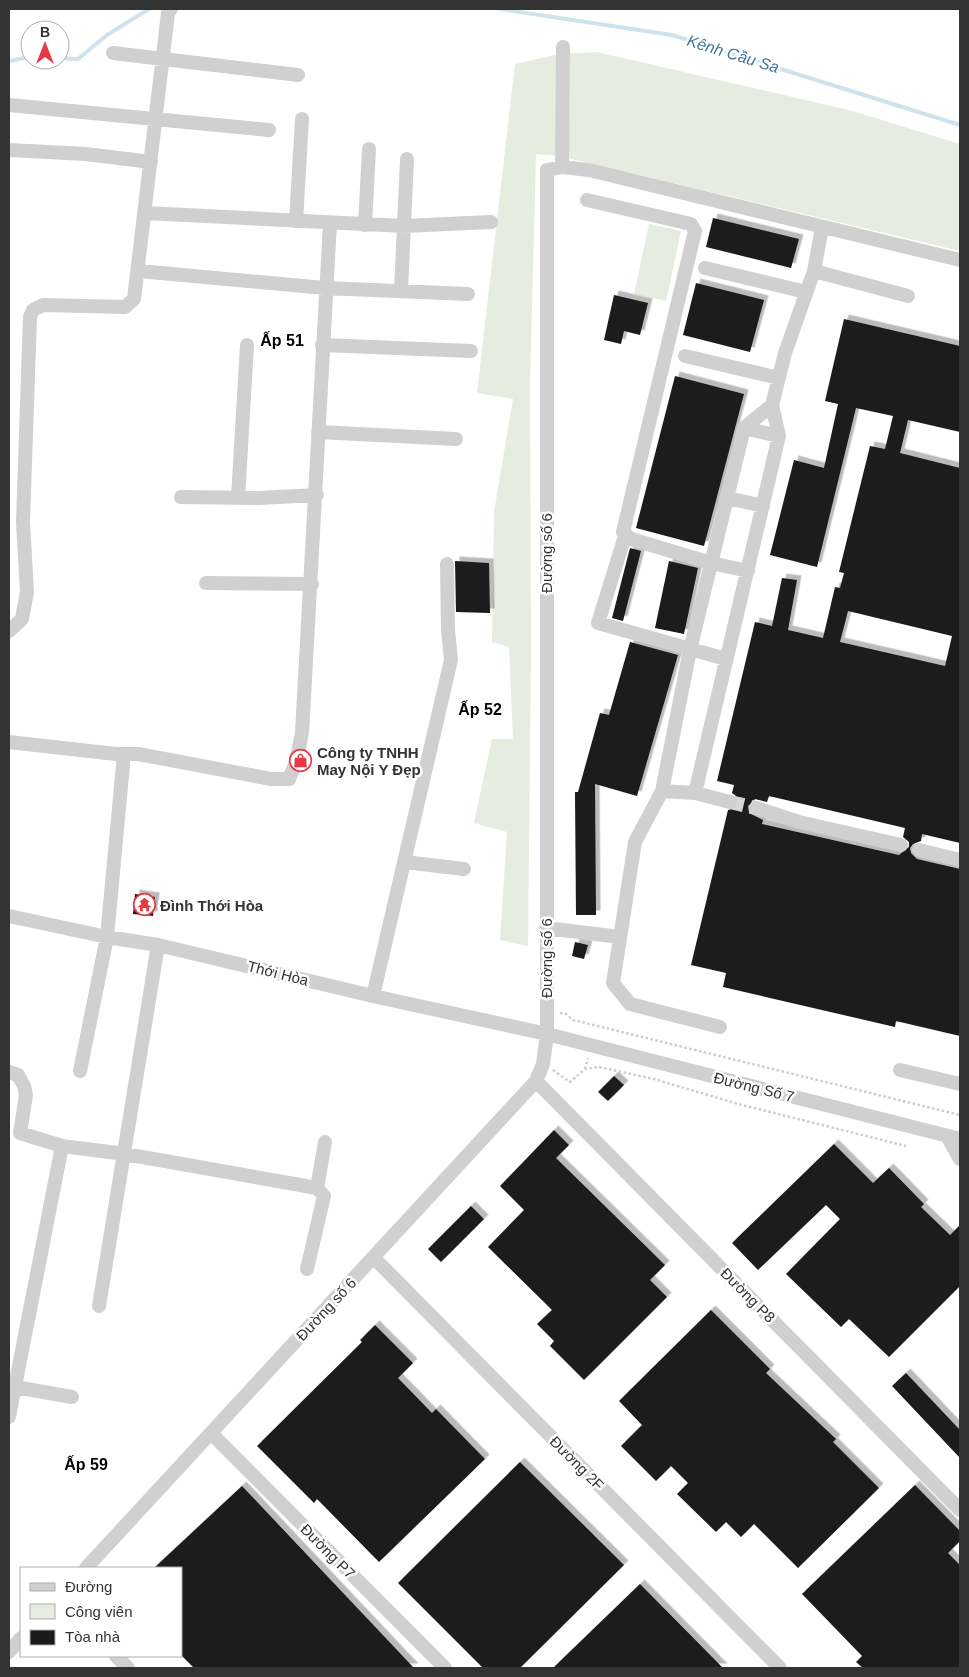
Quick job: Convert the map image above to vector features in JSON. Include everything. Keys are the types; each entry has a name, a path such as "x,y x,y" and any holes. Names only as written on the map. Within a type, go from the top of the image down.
{"street":[{"path":"9,631 22,618 27,592 23,522 30,317 34,310 43,305 125,307 134,299 139,271 162,58 168,13 171,9"},
{"path":"564,47 562,166 608,175 960,260"},
{"path":"113,53 298,75"},
{"path":"9,105 269,130"},
{"path":"296,221 302,119"},
{"path":"365,225 369,149"},
{"path":"9,150 86,154 150,162"},
{"path":"401,291 407,159"},
{"name":"Đường số 6","path":"87,1567 536,1080 544,1064 547,1034 547,170 562,166"},
{"path":"587,200 691,224 695,231 623,526 625,536 598,623 726,659"},
{"path":"145,213 365,225 404,226 491,222"},
{"path":"9,742 138,754 271,779 289,779 296,762 302,733 317,495 322,345 330,223"},
{"path":"695,792 779,436 772,405 814,271 822,227"},
{"path":"704,268 806,292"},
{"path":"139,271 325,288 468,294"},
{"path":"814,271 908,296"},
{"path":"238,498 247,345"},
{"path":"322,345 471,351"},
{"path":"685,356 779,378"},
{"path":"720,1028 630,1004 613,983 635,842 662,790 690,650 744,428 772,405"},
{"path":"744,428 779,436"},
{"path":"318,432 456,439"},
{"path":"182,497 238,498 317,495"},
{"path":"728,498 763,506"},
{"path":"625,536 711,563 748,571"},
{"path":"373,996 451,660 448,630 447,564"},
{"path":"206,583 312,584"},
{"path":"80,1071 107,937 124,754"},
{"path":"662,790 695,792 730,802"},
{"path":"756,808 799,822 901,845"},
{"path":"919,850 960,860"},
{"path":"404,862 464,869"},
{"name":"Thới Hòa","path":"9,916 107,937 158,945 373,996 547,1034"},
{"path":"546,928 620,937"},
{"path":"99,1306 158,945"},
{"name":"Đường Số 7","path":"547,1034 954,1137"},
{"path":"900,1070 960,1084"},
{"path":"9,1072 18,1076 26,1090 20,1133 62,1146 125,1154 317,1188 324,1196 308,1268"},
{"name":"Đường P8","path":"536,1080 960,1510"},
{"path":"954,1137 960,1159"},
{"path":"317,1188 325,1142"},
{"path":"9,1417 15,1387 13,1371 62,1146"},
{"name":"Đường 2F","path":"373,1257 780,1668"},
{"path":"15,1387 72,1397"},
{"name":"Đường P7","path":"211,1433 445,1668"},
{"path":"9,1652 20,1639"},
{"path":"117,1657 128,1668"}],"path":[{"path":"546,1013 566,1014 574,1020 960,1115"},
{"path":"544,1064 570,1082 585,1069 599,1067 654,1079 742,1105 906,1146"}],"green space":[{"path":"597,52 849,110 960,144 960,251 559,156 536,154 530,384 531,652 528,946 500,940 507,832 474,823 492,739 513,739 509,647 492,642 494,512 513,399 477,393 515,64 560,54"},
{"path":"649,224 681,231 666,301 634,294"}],"building":[{"path":"713,218 799,239 791,268 706,247"},
{"path":"696,283 764,300 750,352 683,335"},
{"path":"614,295 648,303 640,335 624,331 621,344 604,340"},
{"path":"844,319 960,346 960,432 908,420 900,453 960,468 960,843 922,834 921,841 913,844 910,848 911,853 917,859 960,869 960,1036 896,1021 895,1027 723,987 726,973 691,965 728,810 736,808 739,804 736,796 732,793 734,785 717,781 755,622 772,626 782,578 797,580 788,630 823,638 835,587 840,588 844,573 839,572 870,446 885,449 893,416 856,408 817,567 770,555 794,460 824,468 838,404 825,401","holes":["848,611 952,636 945,666 840,642","769,796 905,828 903,837 909,842 909,847 899,855 762,824 763,820 749,813 748,806 755,799 767,802"]},
{"path":"675,376 744,394 704,546 636,528"},
{"path":"630,548 641,551 623,621 612,618"},
{"path":"455,561 489,563 490,613 456,612"},
{"path":"669,561 698,568 684,634 655,628"},
{"path":"630,642 678,655 637,796 595,784 596,915 576,915 575,792 578,792 600,713 609,715"},
{"name":"Đình Thới Hòa","path":"135,894 155,897 153,916 133,914"},
{"path":"575,942 588,945 584,959 572,956"},
{"path":"614,1076 624,1085 608,1101 598,1092"},
{"path":"554,1130 569,1145 556,1158 665,1265 650,1280 667,1297 584,1380 550,1346 554,1341 537,1324 552,1310 488,1247 524,1210 500,1186"},
{"path":"834,1144 873,1183 889,1168 924,1204 921,1207 950,1235 960,1225 960,1286 889,1357 849,1319 841,1327 786,1274 840,1219 826,1205 758,1270 732,1243"},
{"path":"471,1206 484,1219 441,1262 428,1249"},
{"path":"711,1310 770,1369 766,1373 836,1439 833,1442 879,1488 798,1568 754,1524 741,1537 726,1522 716,1532 677,1494 688,1483 671,1466 656,1481 621,1446 642,1425 619,1401"},
{"path":"375,1325 413,1363 398,1378 432,1413 436,1409 485,1459 379,1562 317,1499 314,1503 257,1446 362,1342 360,1340"},
{"path":"906,1373 960,1430 960,1458 892,1386"},
{"path":"520,1462 624,1565 520,1668 483,1668 398,1583"},
{"path":"915,1485 960,1531 960,1541 948,1553 960,1565 960,1668 863,1668 856,1662 862,1656 802,1594"},
{"path":"242,1486 414,1668 194,1668 182,1656 182,1567 155,1567"},
{"path":"640,1584 723,1668 553,1668"}],"waterway":[{"name":"Kênh Cầu Sa","path":"70,59 78,59 107,35 149,9"},
{"name":"Kênh Cầu Sa","path":"500,9 672,35 960,125"},
{"name":"Kênh Cầu Sa","path":"9,61 20,59"}],"tunnel":[{"path":"730,802 756,808"}],"place":[{"name":"Công ty TNHH May Nội Y Đẹp","path":"301,761"},
{"name":"Đình Thới Hòa","path":"144,905"}],"district":[{"name":"Ấp 51","path":"282,340"},
{"name":"Ấp 52","path":"480,709"},
{"name":"Ấp 59","path":"86,1464"}]}
